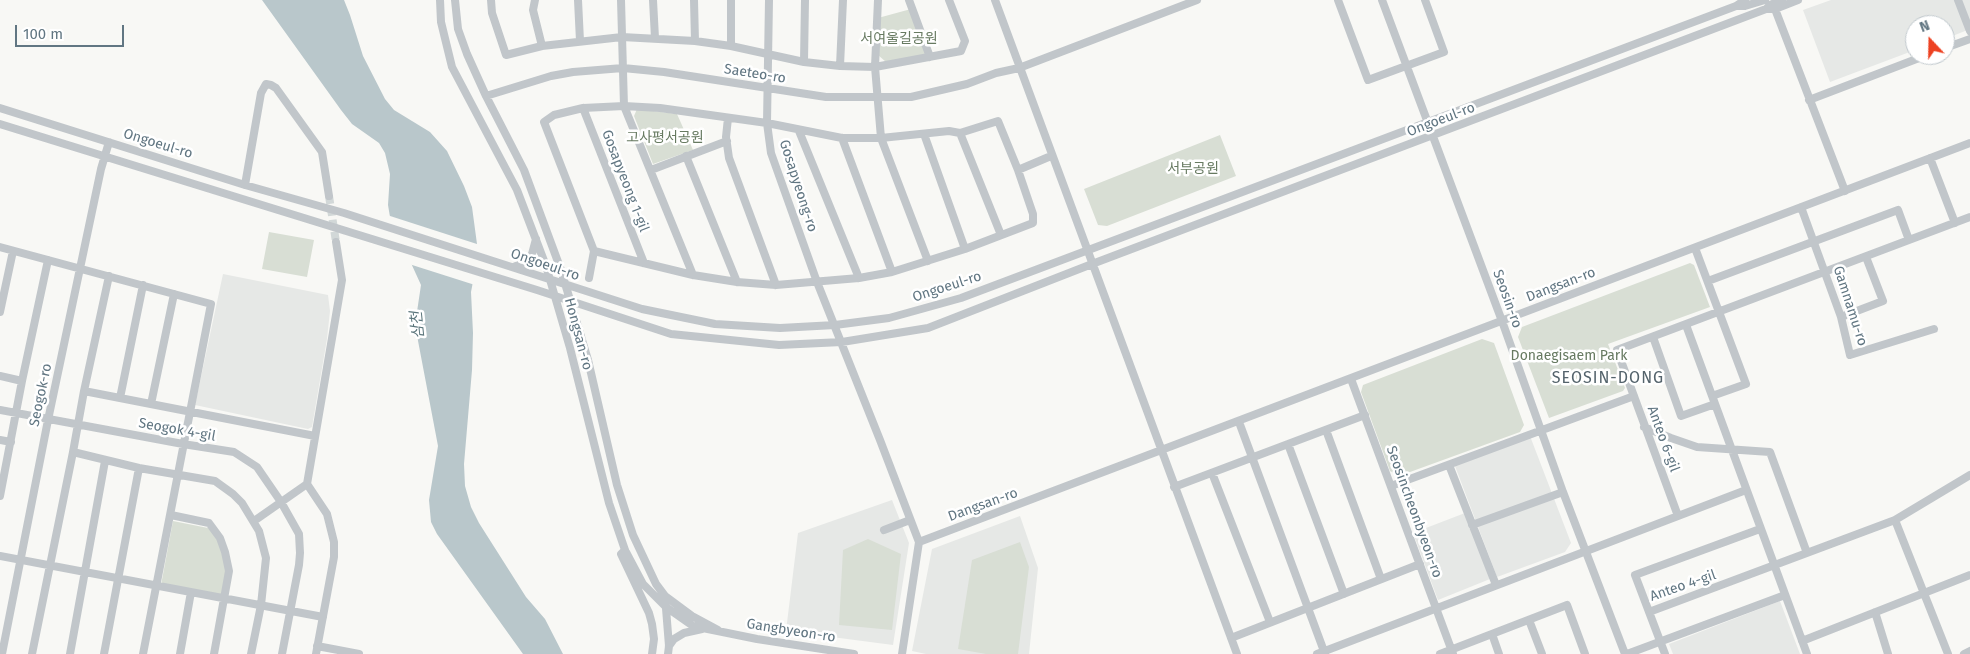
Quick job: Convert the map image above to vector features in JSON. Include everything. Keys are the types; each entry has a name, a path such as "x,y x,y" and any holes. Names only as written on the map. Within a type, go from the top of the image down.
{"street":[{"name":"Hongsan-ro","path":"440,0 440,22 452,67 517,190 556,297 609,503 625,550 622,554 649,613 654,639 652,654"},
{"name":"Hongsan-ro","path":"456,0 458,29 467,54 524,170 565,283 588,360 617,485 633,534 656,584 665,596 668,650"},
{"path":"492,0 492,13 506,56 542,46 622,37 695,41 731,46 804,62 875,67 961,51 965,41 950,2"},
{"path":"535,0 533,10 542,46"},
{"path":"578,0 580,41"},
{"path":"621,0 624,106 651,170"},
{"path":"653,0 655,38"},
{"path":"694,0 695,41"},
{"path":"731,0 731,46"},
{"name":"Gosapyeong-ro","path":"768,0 767,123 771,153 817,282 842,342"},
{"path":"804,0 804,62"},
{"path":"840,66 843,0"},
{"path":"878,0 875,67 881,138 928,261"},
{"path":"909,0 930,57"},
{"path":"995,0 1051,156 1089,250 1092,264 1237,654"},
{"name":"Saeteo-ro","path":"486,96 551,76 573,72 623,68 664,72 826,98 911,97 967,84 996,73 1019,68 1197,0"},
{"path":"1338,0 1368,80 1444,52 1425,0"},
{"name":"Seosin-ro","path":"1382,0 1502,321 1563,492 1626,654 1785,594"},
{"name":"Ongoeul-ro","path":"0,108 531,272 577,289 642,309 715,324 780,328 835,325 889,318 960,298 1736,6 1745,0"},
{"path":"1736,6 1745,6 1765,0"},
{"path":"1766,9 1770,5 1782,0"},
{"name":"Ongoeul-ro","path":"0,124 537,290 671,334 778,345 842,342 928,328 1766,9 1775,9 1798,0"},
{"path":"1958,0 1970,31"},
{"path":"1775,9 1845,191"},
{"path":"1955,44 1970,39"},
{"path":"1809,100 1905,63"},
{"path":"245,185 261,93 266,84 276,88 322,152 330,196"},
{"path":"589,278 594,251 544,122 554,115 583,108 624,106 660,108 767,123 799,131 842,138 881,138 949,131 960,133 998,121 1033,214 1032,223 928,261 892,272 859,278 817,282 776,284 737,282 693,275 594,251"},
{"name":"Gosapyeong 1-gil","path":"583,108 644,263"},
{"path":"728,118 727,141 729,158 776,284"},
{"path":"799,131 859,278"},
{"path":"960,133 1001,235"},
{"path":"924,134 965,249"},
{"path":"842,138 892,272"},
{"name":"Gosapyeong 1-gil","path":"693,275 651,170 727,141"},
{"name":"Seogok-ro","path":"2,654 48,420 109,142"},
{"name":"Dangsan-ro","path":"918,542 1161,452 1970,143"},
{"path":"686,156 737,282"},
{"path":"1018,170 1051,156"},
{"path":"1930,158 1955,223"},
{"path":"285,212 289,197"},
{"name":"Gamnamu-ro","path":"1802,207 1841,317 1850,355 1934,329"},
{"path":"1708,281 1898,210 1910,240"},
{"name":"Anteo 6-gil","path":"1678,516 1617,350 1970,217"},
{"path":"514,267 527,261 532,254 536,239"},
{"path":"336,242 342,280 307,484 327,514 334,542 334,556 316,650 360,654"},
{"path":"0,247 211,304 171,515 142,654"},
{"path":"1695,248 1746,384 1712,396"},
{"path":"1,310 13,250"},
{"path":"1841,317 1882,301 1866,256"},
{"path":"0,496 22,380 48,260"},
{"path":"32,654 51,566 84,391 109,276"},
{"path":"120,398 143,286"},
{"path":"152,404 174,294"},
{"path":"1686,325 1807,654"},
{"name":"Anteo 6-gil","path":"1653,337 1681,416 1715,404"},
{"path":"842,342 918,542 902,654"},
{"path":"0,376 22,380"},
{"name":"Seosincheonbyeon-ro","path":"1351,379 1452,652"},
{"path":"84,391 315,436"},
{"path":"1391,486 1634,396"},
{"name":"Seogok 4-gil","path":"0,410 234,452 257,467 281,502 299,534 300,553 282,654"},
{"path":"1174,487 1365,415"},
{"path":"1239,422 1321,653 1746,490"},
{"path":"1644,426 1670,438 1697,447 1770,452 1807,553"},
{"path":"1326,430 1381,579"},
{"path":"0,440 11,442"},
{"path":"1288,444 1344,594"},
{"path":"73,452 105,461 215,482 234,494 254,521 266,558 261,605 251,654"},
{"path":"70,654 105,461"},
{"path":"1449,465 1496,585"},
{"path":"104,654 139,468"},
{"path":"1212,473 1270,622"},
{"path":"1948,654 1895,520 1970,475"},
{"path":"254,521 307,484"},
{"path":"1472,525 1563,492"},
{"path":"171,515 209,523 220,538 226,552 229,571 214,654"},
{"path":"884,530 910,520"},
{"name":"Anteo 4-gil","path":"1760,529 1635,575 1649,612 1895,520"},
{"name":"Gangbyeon-ro","path":"625,550 643,584 666,607 694,626 724,633 854,654"},
{"path":"0,556 323,617"},
{"path":"1231,638 1420,564"},
{"path":"1802,641 1970,575"},
{"path":"180,654 191,592"},
{"name":"Gangbyeon-ro","path":"665,596 692,616 724,633"},
{"path":"1440,654 1452,652 1492,634 1567,605 1585,654"},
{"path":"1649,612 1665,654"},
{"path":"1875,612 1888,654"},
{"path":"1529,620 1542,654"},
{"path":"668,650 674,639 684,633 705,629"},
{"path":"1492,634 1499,654"},
{"path":"1964,654 1970,651"}],"shaded area":[{"path":"1831,0 1970,0 1970,29 1955,35 1955,15 1905,15 1905,54 1830,82 1803,10"},
{"path":"223,274 328,295 330,311 327,339 312,427 308,429 195,405"},
{"path":"1530,436 1571,543 1565,552 1497,577 1455,466"},
{"path":"892,500 909,543 893,645 786,631 798,533"},
{"path":"1465,513 1490,579 1438,600 1413,533"},
{"path":"1020,516 1038,568 1029,654 926,654 912,651 932,549"},
{"path":"1780,601 1800,654 1673,654 1669,644"}],"green space":[{"name":"서여울길공원","path":"911,9 926,50 924,56 886,62 878,55 878,18"},
{"name":"고사평서공원","path":"637,109 677,114 693,150 653,164 634,116"},
{"name":"서부공원","path":"1220,135 1236,176 1107,226 1098,225 1084,189"},
{"path":"269,232 314,240 307,277 262,269"},
{"name":"Donaegisaem Park","path":"1690,263 1694,265 1710,307 1608,344 1625,388 1623,391 1549,418 1518,337 1522,327"},
{"path":"1482,339 1494,343 1524,425 1520,432 1399,476 1390,471 1361,392 1363,385"},
{"path":"173,521 208,528 214,533 226,555 225,597 161,585"},
{"path":"868,539 901,554 892,630 839,625 843,550"},
{"path":"1020,542 1029,567 1018,654 986,654 958,649 972,560"}],"water":[{"name":"삼천","path":"262,0 344,0 363,56 385,99 394,110 430,132 447,151 464,186 472,207 477,244 477,261 471,292 472,370 464,464 465,486 471,507 479,523 526,597 545,619 563,654 523,654 437,534 431,522 429,500 438,446 415,325 421,285 390,217 388,205 390,174 385,153 379,143 352,124"}],"pier":[{"path":"387,215 480,245 480,261 475,285 409,264 394,236"}],"tunnel":[{"path":"329,196 336,242"}],"district":[{"name":"SEOSIN-DONG","path":"1608,379"}]}
